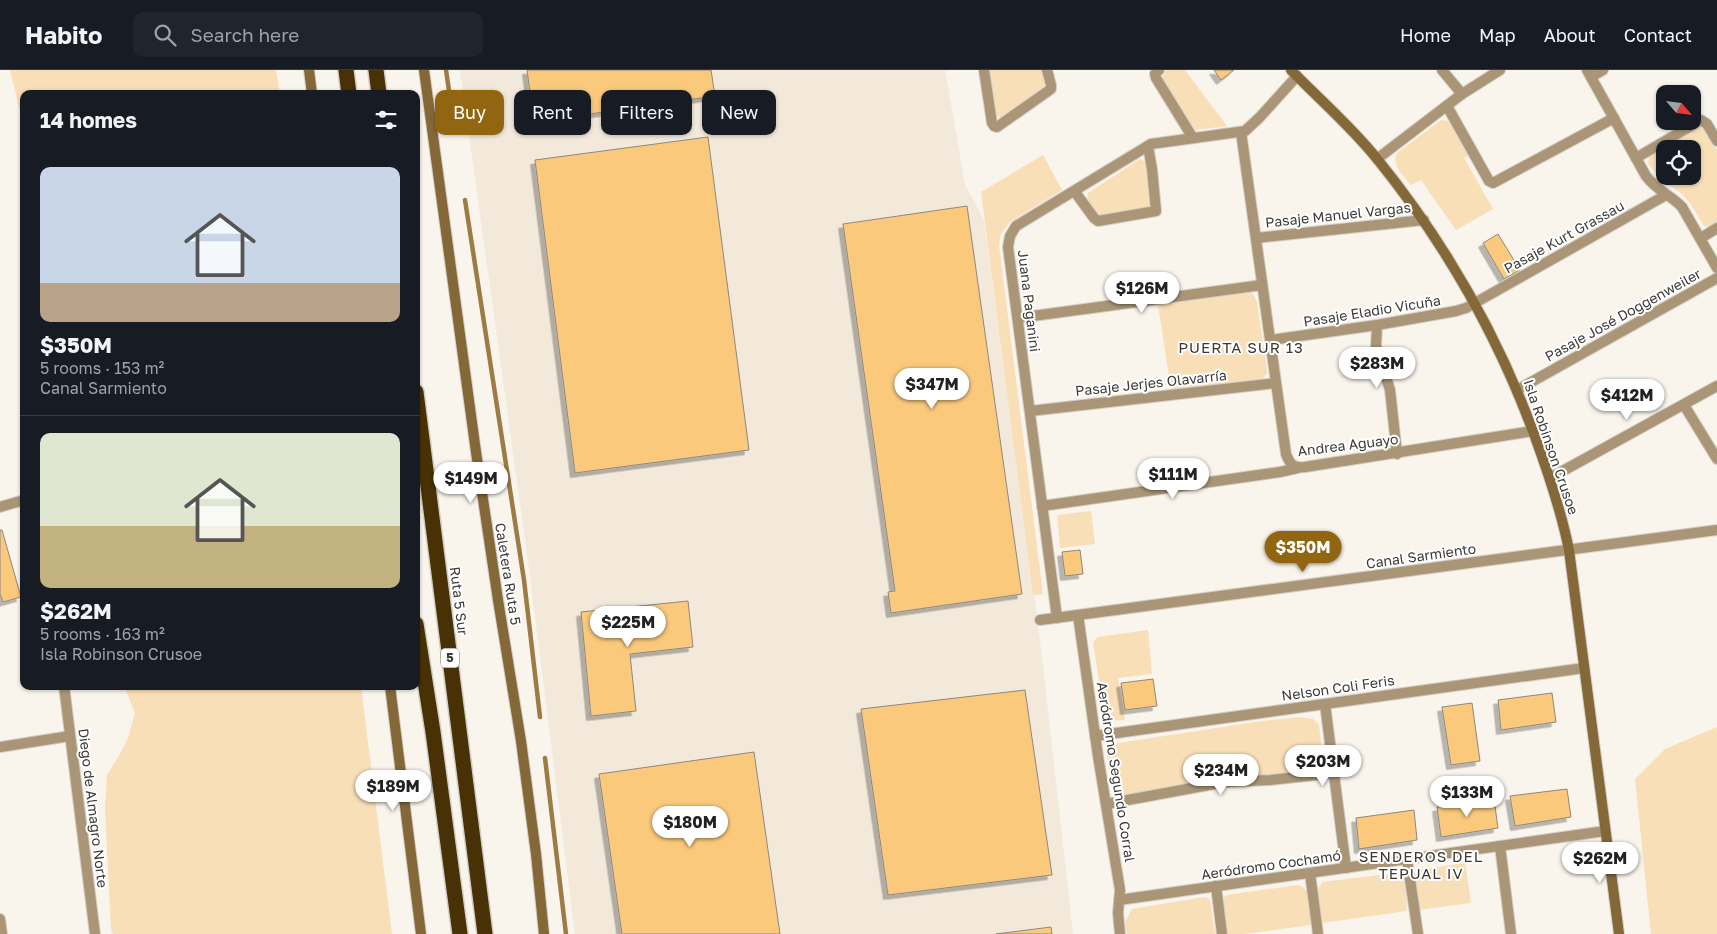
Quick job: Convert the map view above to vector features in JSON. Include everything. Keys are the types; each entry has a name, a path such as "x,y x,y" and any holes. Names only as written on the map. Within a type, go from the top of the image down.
{"highway":[{"path":"346,70 348,90"},
{"path":"376,70 378,90"},
{"name":"Ruta 5 Sur","path":"420,423 485,934"},
{"name":"5","path":"420,649 460,934"}],"street":[{"path":"309,70 312,90"},
{"name":"Caletera Ruta 5","path":"424,70 479,470 524,760 544,934"},
{"path":"984,70 992,123 997,127 1050,90 1052,87 1047,70"},
{"path":"1159,70 1156,78 1193,138"},
{"path":"1442,70 1462,94"},
{"path":"1377,159 1462,94 1500,70"},
{"path":"1603,70 1589,74 1636,158 1652,184 1678,202 1682,207 1717,268"},
{"path":"1241,132 1253,124 1294,73"},
{"name":"Isla Robinson Crusoe","path":"1294,73 1344,122 1377,159 1424,220 1475,303 1517,390 1533,431 1550,478 1569,550 1619,934"},
{"path":"1447,106 1489,181 1493,184 1614,118"},
{"path":"1636,158 1701,120 1708,124 1717,141"},
{"name":"Juana Paganini","path":"1056,618 1008,247 1010,236 1016,226 1075,192 1148,146 1241,132"},
{"name":"Andrea Aguayo","path":"1241,132 1286,454 1290,463 1298,468 1397,454 1533,431"},
{"path":"1075,192 1094,218 1100,221 1156,211 1148,146"},
{"name":"Pasaje Kurt Grassau","path":"1475,303 1666,195"},
{"name":"Pasaje Manuel Vargas","path":"1256,238 1424,220"},
{"path":"1701,238 1717,228"},
{"name":"Pasaje José Doggenweiler","path":"1517,390 1717,278"},
{"path":"1018,318 1262,285"},
{"name":"Pasaje Eladio Vicuña","path":"1271,340 1377,325 1456,311 1475,303"},
{"path":"1377,325 1376,346 1390,390 1397,454"},
{"name":"Pasaje Jerjes Olavarría","path":"1030,411 1276,383"},
{"path":"1550,478 1717,386"},
{"path":"1684,404 1717,459"},
{"path":"1042,506 1298,468"},
{"path":"0,507 20,501"},
{"name":"Canal Sarmiento","path":"1040,620 1717,530"},
{"name":"Aeródromo Segundo Corral","path":"1078,615 1120,890 1118,914 1120,934"},
{"name":"Nelson Coli Feris","path":"1095,736 1584,668"},
{"name":"Diego de Almagro Norte","path":"64,690 95,934"},
{"path":"390,690 421,934"},
{"path":"1325,704 1346,868"},
{"path":"0,747 70,736"},
{"path":"1106,804 1225,782 1270,780 1334,773"},
{"name":"Aeródromo Cochamó","path":"1119,900 1606,831"},
{"path":"1500,846 1511,934"},
{"path":"1407,859 1418,934"},
{"path":"1310,873 1318,934"},
{"path":"1216,886 1222,934"},
{"path":"0,919 2,934"}],"shaded area":[{"path":"10,70 276,70 279,90 20,90 20,111"},
{"path":"460,70 945,70 965,185 984,220 1040,640 1073,934 575,934 528,561 469,135 504,135 504,90 463,90"},
{"path":"987,70 1043,70 1047,87 1004,117 999,117 995,115"},
{"path":"1166,70 1185,70 1227,126 1196,130 1190,125 1163,81 1162,78"},
{"path":"1441,120 1451,123 1469,156 1464,158 1493,209 1456,230 1421,180 1411,185 1399,170 1396,162 1397,153"},
{"path":"1701,128 1706,130 1717,150 1717,224 1710,227 1704,226 1690,203 1681,193 1669,185 1701,185 1701,140 1676,140 1694,130 1701,130"},
{"path":"1656,151 1656,174 1648,163 1649,157"},
{"path":"1043,155 1062,190 1010,222 1001,234 999,245 1043,594 1033,595 981,192"},
{"path":"1140,159 1147,165 1151,207 1100,216 1097,214 1088,203 1088,193"},
{"path":"1246,292 1253,294 1257,302 1267,374 1262,379 1171,390 1158,305"},
{"path":"1091,511 1095,544 1060,548 1057,515"},
{"path":"1148,630 1152,674 1118,678 1125,720 1107,721 1105,719 1093,642 1098,637"},
{"path":"126,690 362,690 392,934 113,934 111,929 105,808 107,775 128,738 135,713"},
{"path":"1300,717 1313,719 1319,725 1323,762 1317,770 1220,779 1117,799 1114,794 1108,760 1109,748 1112,744"},
{"path":"1717,727 1717,934 1651,934 1635,779 1665,749"},
{"path":"1465,863 1471,903 1418,910 1413,880 1418,870"},
{"path":"1395,873 1403,879 1405,884 1407,911 1322,923 1317,891 1322,882"},
{"path":"1298,885 1303,887 1308,896 1311,925 1245,934 1225,934 1222,900 1226,895"},
{"path":"1204,897 1210,900 1215,934 1127,934 1125,922 1132,909"}],"building":[{"path":"527,70 711,70 714,90 702,90 702,98 692,99 692,90 601,90 601,112 591,114 591,90 530,90"},
{"path":"1214,70 1234,70 1221,80"},
{"path":"708,137 749,450 575,473 535,160"},
{"path":"967,206 1022,594 891,613 888,592 895,591 843,224"},
{"path":"1498,234 1520,270 1504,279 1483,243"},
{"path":"0,530 2,530 20,597 3,602 0,594"},
{"path":"1080,550 1083,574 1065,576 1062,552"},
{"path":"688,601 693,647 630,654 636,711 591,716 581,612"},
{"path":"1153,679 1157,706 1125,710 1121,683"},
{"path":"1025,690 1052,875 888,895 861,709"},
{"path":"1552,693 1556,722 1501,730 1498,700"},
{"path":"1472,703 1480,761 1451,765 1442,707"},
{"path":"754,752 780,934 622,934 599,774"},
{"path":"1567,789 1571,817 1515,826 1510,796"},
{"path":"1494,799 1498,828 1441,837 1437,807"},
{"path":"1414,810 1417,840 1359,849 1356,818"},
{"path":"1051,927 1052,934 996,934"}],"waterway":[{"path":"446,70 449,90"},
{"path":"465,200 524,580 540,717"},
{"path":"545,758 566,934"}],"district":[{"name":"PUERTA SUR 13","path":"1241,348"},
{"name":"SENDEROS DEL TEPUAL IV","path":"1421,866"}]}
